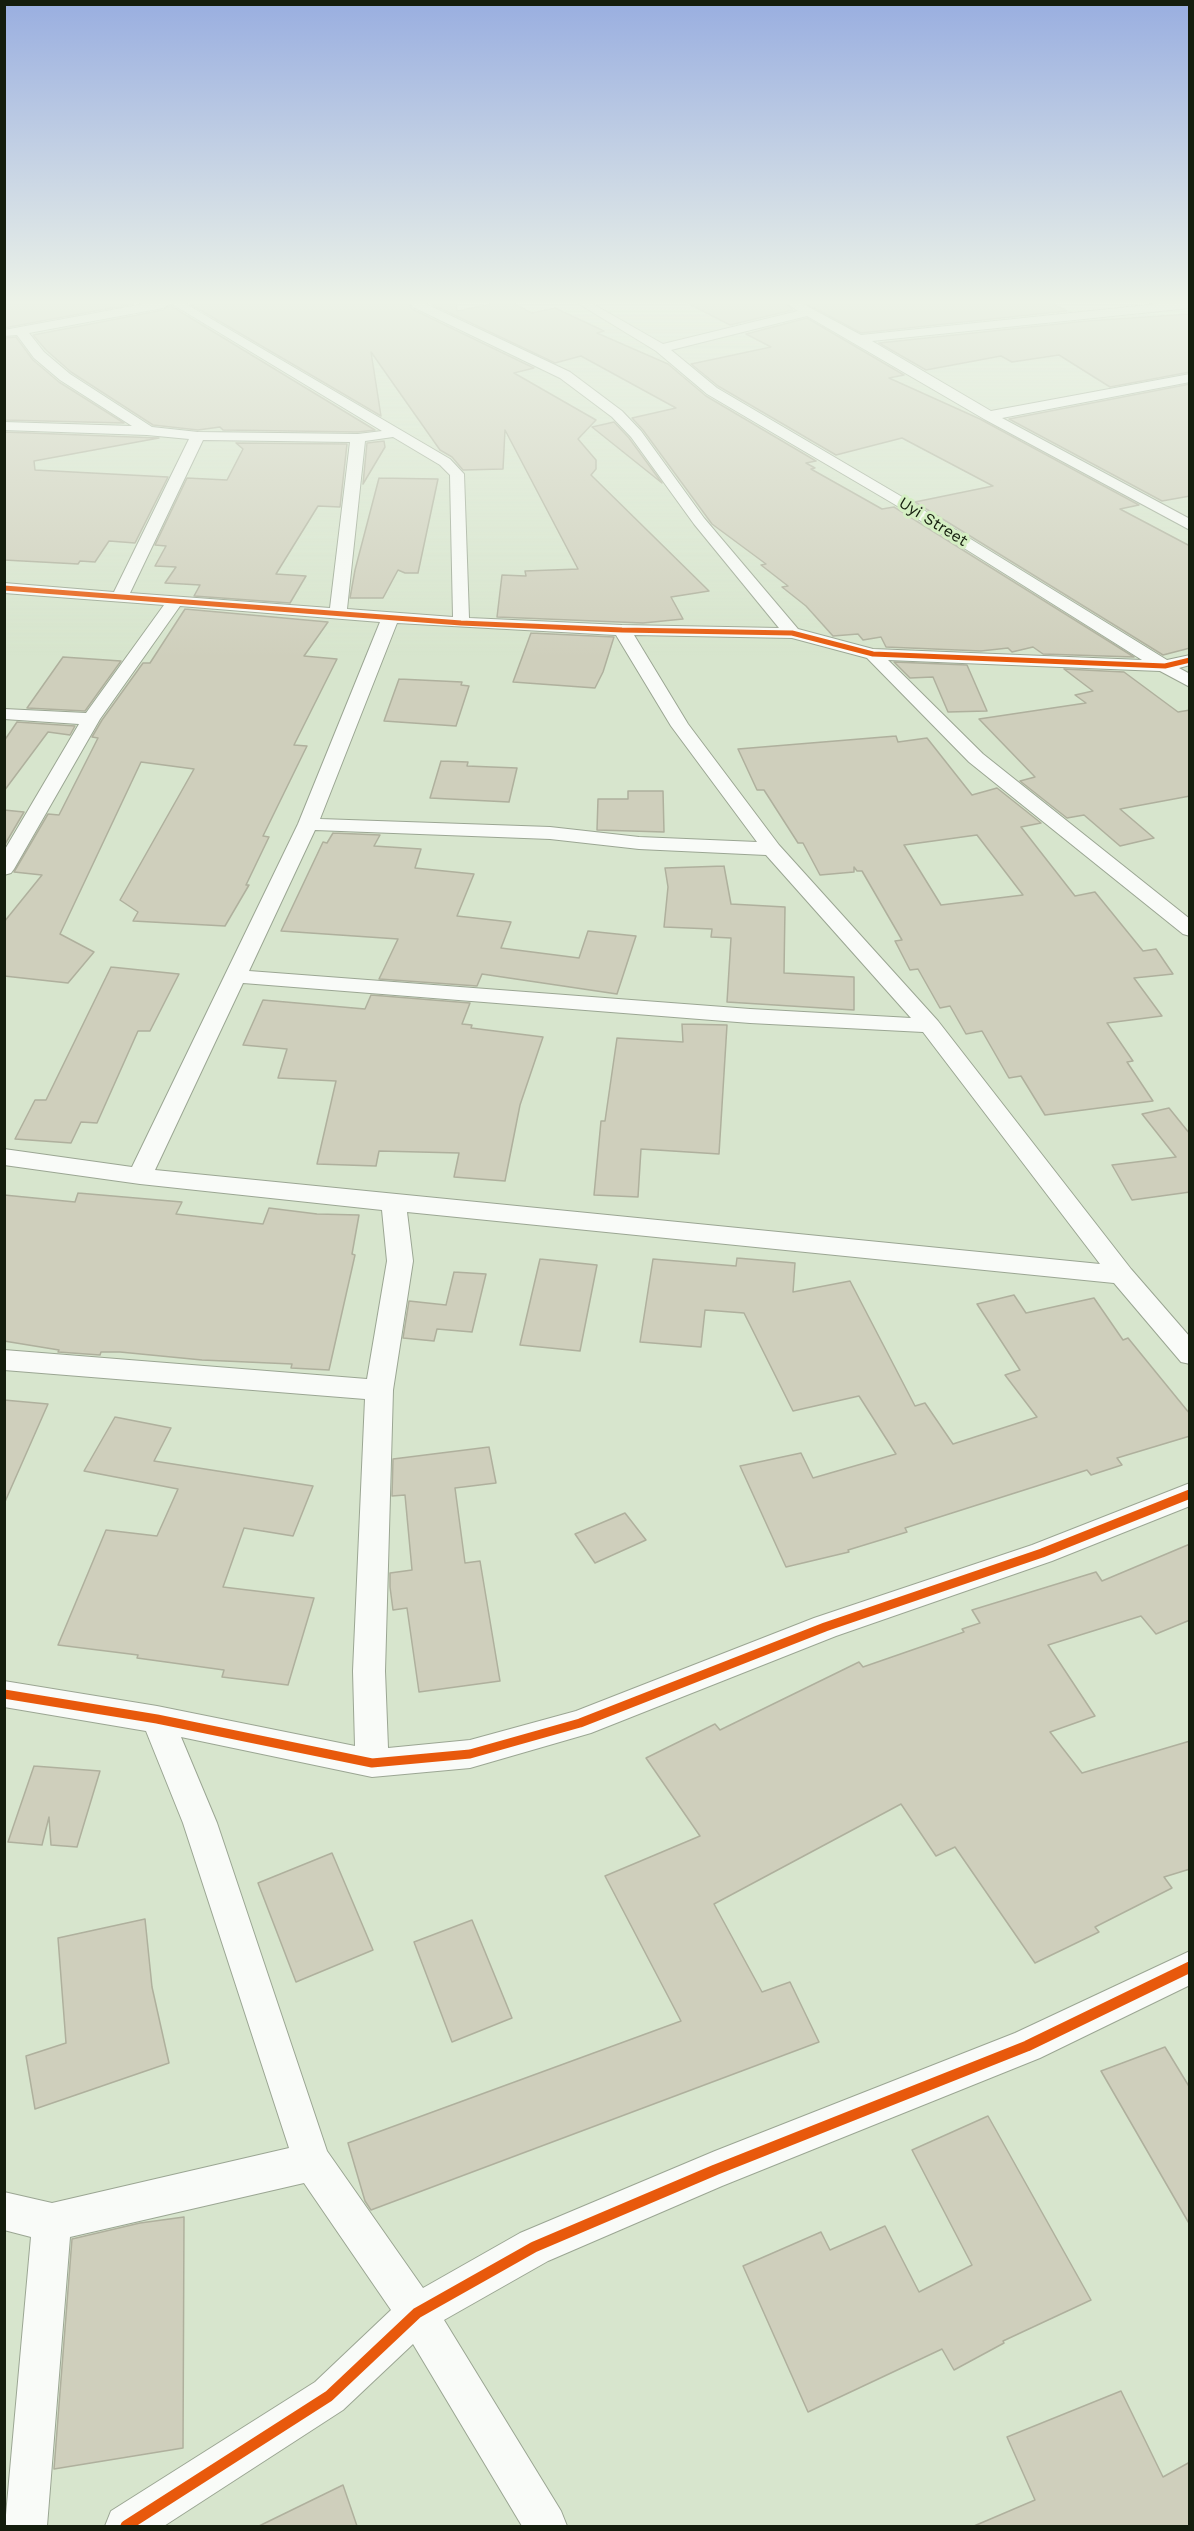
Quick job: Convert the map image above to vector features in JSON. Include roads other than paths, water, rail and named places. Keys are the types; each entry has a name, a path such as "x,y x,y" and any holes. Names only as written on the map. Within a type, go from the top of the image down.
{"street":[{"path":"134,422 147,431"},
{"path":"376,422 445,462 457,474 461,623"},
{"path":"625,422 636,434 699,521 792,633"},
{"name":"Uyi Street","path":"764,422 909,507 1190,682"},
{"path":"999,422 1190,525"},
{"path":"4,426 147,431 198,436 358,438 394,433"},
{"path":"120,597 198,436"},
{"path":"338,612 358,438"},
{"path":"4,588 461,623 622,630 792,633 873,654 1165,666 1190,660"},
{"path":"4,869 91,719 176,600"},
{"path":"140,1176 308,824 390,618"},
{"path":"622,630 680,726 772,849 930,1026 1122,1275 1190,1355"},
{"path":"873,654 976,758 1190,930"},
{"path":"4,714 91,719"},
{"path":"308,824 550,833 639,843 772,849"},
{"path":"235,976 750,1016 930,1026"},
{"path":"4,1157 140,1176 394,1203 1122,1275"},
{"path":"372,1763 369,1671 379,1390 400,1261 394,1203"},
{"path":"4,1360 379,1390"},
{"path":"4,1694 157,1719 372,1763 470,1754 580,1723 825,1627 1042,1553 1190,1494"},
{"path":"157,1719 200,1823 312,2162 417,2313 546,2526"},
{"path":"126,2526 329,2396 417,2313 534,2247 715,2170 1027,2046 1190,1967"},
{"path":"4,2211 52,2222 312,2162"},
{"path":"26,2526 52,2222"}]}
